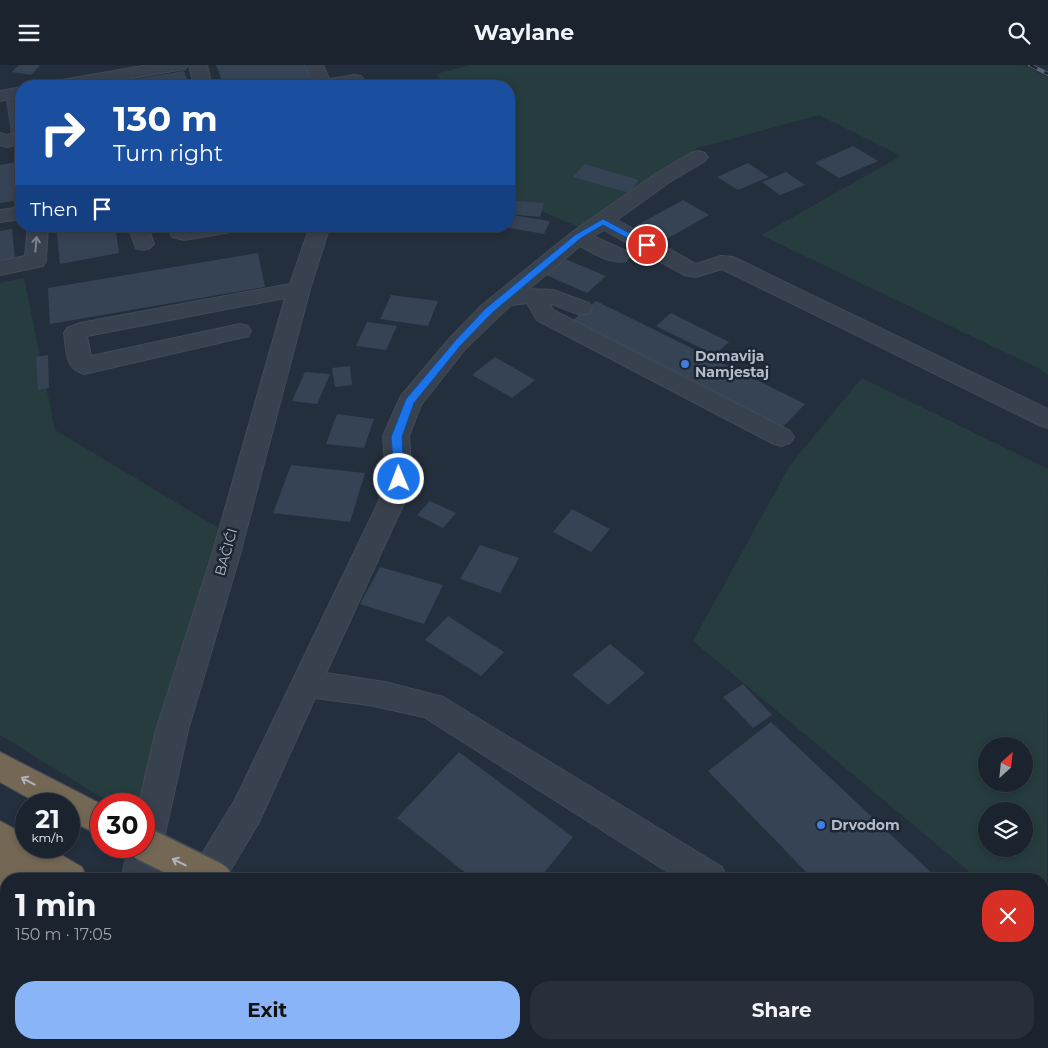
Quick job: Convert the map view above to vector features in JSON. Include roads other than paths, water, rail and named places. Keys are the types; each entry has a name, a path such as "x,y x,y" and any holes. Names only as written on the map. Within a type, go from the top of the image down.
{"highway":[{"path":"0,766 90,815"},
{"path":"0,837 60,873"},
{"path":"155,849 203,873"}],"street":[{"path":"91,80 179,65"},
{"path":"198,65 202,80"},
{"path":"314,65 320,80"},
{"path":"0,97 15,93"},
{"path":"0,139 7,141 15,139"},
{"path":"0,150 15,147"},
{"path":"210,873 247,811 391,503 399,479 396,437 410,402 458,343 489,311 578,237 660,179 698,157"},
{"path":"0,216 15,214"},
{"path":"603,221 692,270 699,271 725,262 1048,419"},
{"path":"0,268 35,261 37,232"},
{"path":"179,232 184,234 196,232"},
{"name":"BAČIĆI","path":"139,873 172,730 225,558 299,289 318,232"},
{"path":"578,237 618,256"},
{"path":"240,331 84,366 81,364 75,333 80,330 299,289"},
{"path":"505,298 549,295 562,298 581,308"},
{"path":"534,296 545,315 781,437"},
{"path":"305,684 393,695 432,706 700,873"}],"railway":[{"path":"1030,65 1048,74"}],"place":[{"name":"Domavija Namjestaj","path":"685,364"},
{"name":"Drvodom","path":"821,825"}]}
